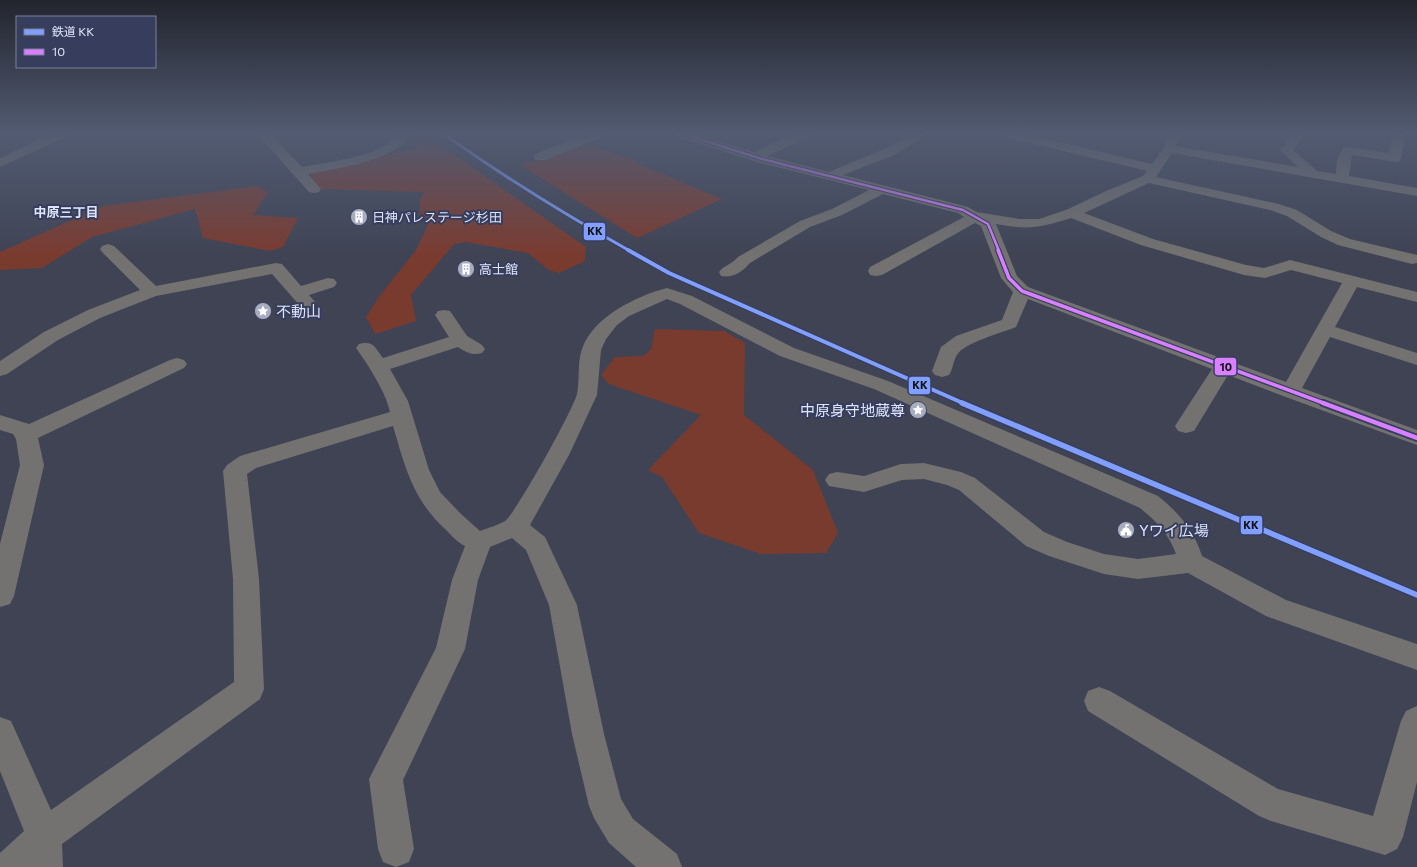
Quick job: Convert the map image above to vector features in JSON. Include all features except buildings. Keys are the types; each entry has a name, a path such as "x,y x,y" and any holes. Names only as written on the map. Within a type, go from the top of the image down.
{"street":[{"path":"301,174 314,189"},
{"path":"824,174 963,210 977,216 1019,224 1040,223 1070,213 1151,174"},
{"path":"830,176 834,174"},
{"path":"1154,174 1292,213 1326,234 1344,242 1415,262 1417,242"},
{"path":"1321,174 1417,192"},
{"path":"727,272 738,267 744,260 805,224 838,212 880,190"},
{"path":"1070,213 1147,242 1244,270 1265,273 1290,265 1417,297"},
{"path":"876,271 977,216"},
{"path":"977,216 988,224 1009,278 1022,291 1417,438"},
{"path":"108,249 120,259 152,292"},
{"path":"0,370 51,336 94,314 152,292 276,268 303,298 328,283"},
{"path":"1290,392 1326,330 1352,280"},
{"path":"942,371 948,351 963,340 1010,323 1022,291"},
{"path":"396,849 386,779 450,649 465,580 480,541 515,527 558,455 587,395 591,350 597,336 611,320 623,312 667,292 686,300 787,352 888,388 1149,502 1166,515 1174,524 1186,543 1191,562"},
{"path":"379,366 467,345 444,315"},
{"path":"1326,330 1417,359"},
{"path":"366,348 379,366 398,401 400,416 418,470 431,497 450,520 470,536 480,541"},
{"path":"25,435 177,364"},
{"path":"1186,426 1223,367"},
{"path":"12,867 45,851 249,689 246,579 235,471 248,462 400,416"},
{"path":"0,422 21,429 25,435 32,465 0,596"},
{"path":"837,480 864,484 901,472 924,471 953,478 967,484 1035,539 1058,549 1104,564 1138,569 1191,562 1276,608 1417,657"},
{"path":"515,527 536,544 563,605 588,734 606,806 621,831 664,867"},
{"path":"1099,701 1271,804 1385,838 1417,721"},
{"path":"0,732 45,851"}],"shaded area":[{"path":"312,174 482,174 586,247 585,261 559,273 549,270 528,253 465,242 454,244 411,295 416,321 375,334 366,317 378,298 416,250 430,220 420,215 420,200 424,192 321,189 309,177 314,176"},
{"path":"535,174 664,174 722,199 637,238"},
{"path":"257,186 268,192 253,215 298,218 283,247 270,251 203,238 195,209 92,237 42,268 0,270 0,252 103,206"},
{"path":"655,329 724,331 745,343 744,415 813,470 838,533 826,553 761,554 699,533 662,477 648,470 701,415 609,384 601,375 615,357 644,356 651,349"}],"rail line":[{"name":"KK","path":"501,174 585,226 669,273 903,378 1417,595"}],"transit line":[{"name":"10","path":"823,174 963,210 988,224 1009,278 1022,291 1417,438"}],"place":[{"name":"日神パレステージ杉田","path":"359,217"},
{"name":"高士館","path":"466,269"},
{"name":"不動山","path":"263,311"},
{"name":"中原身守地蔵尊","path":"918,410"},
{"name":"Yワイ広場","path":"1126,530"}],"district":[{"name":"中原三丁目","path":"66,212"}]}
